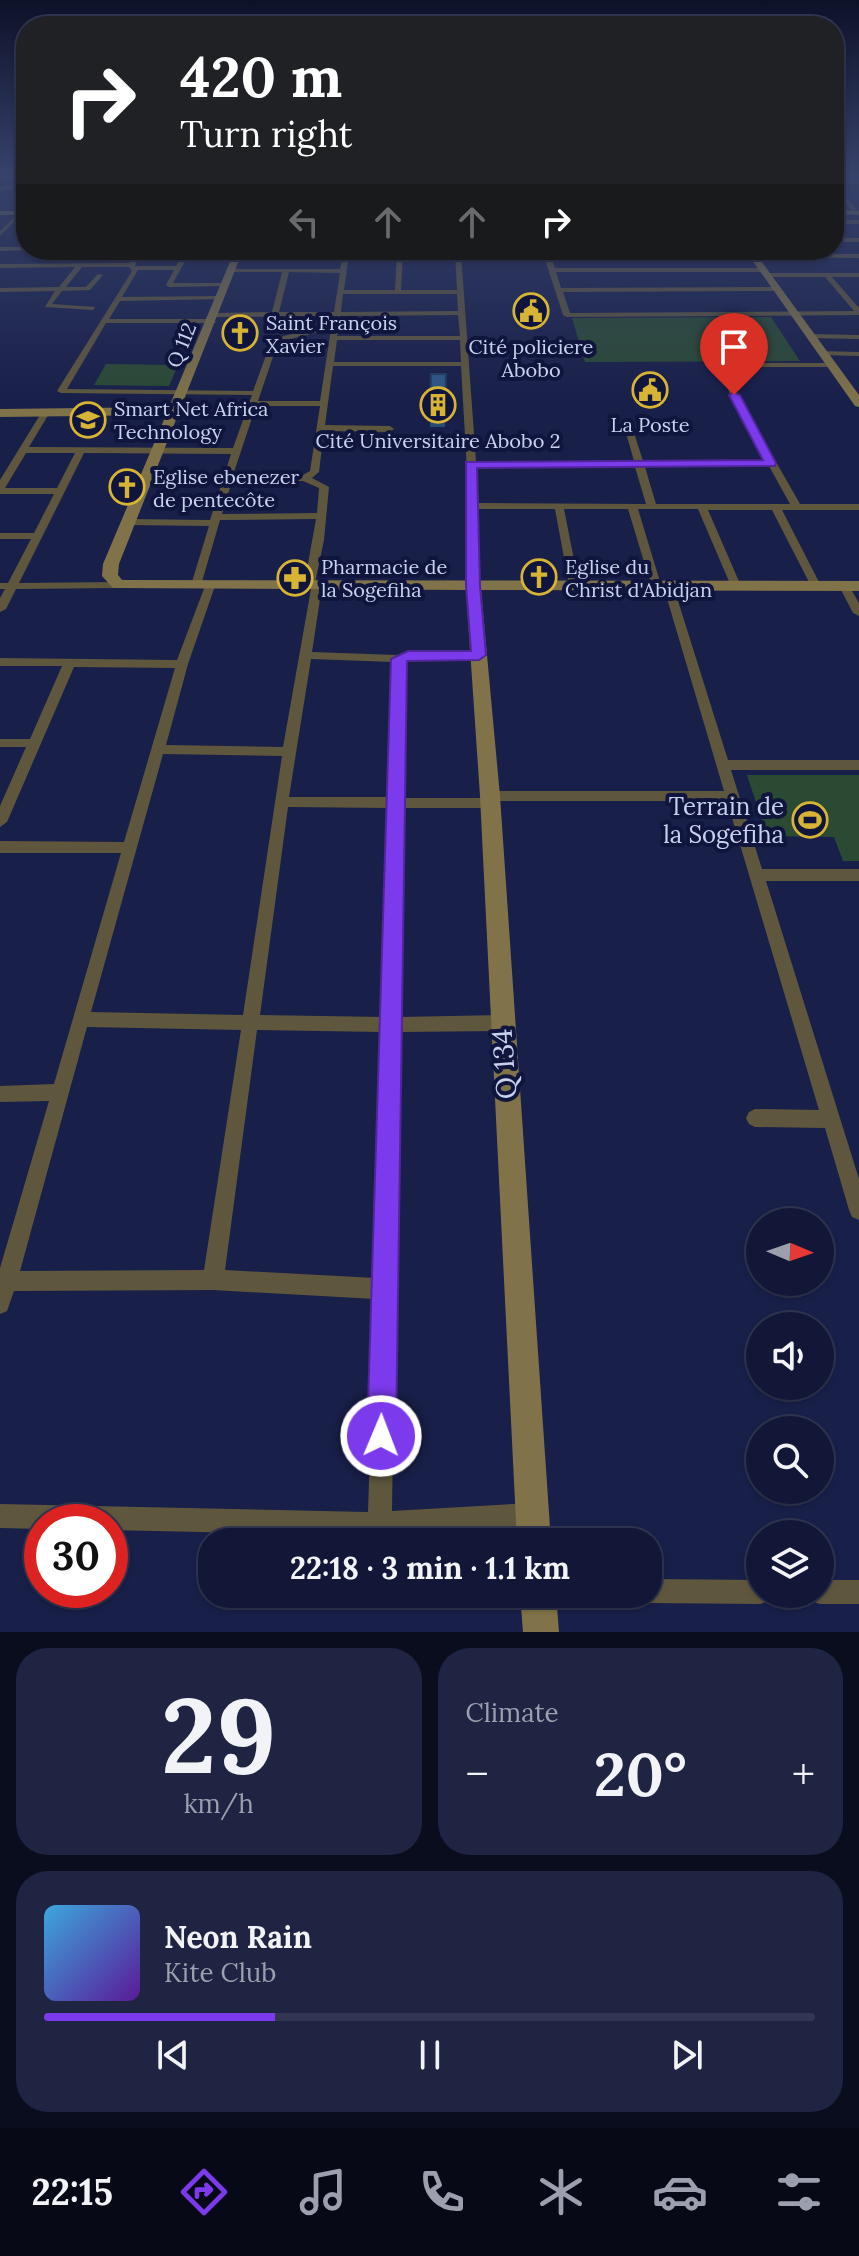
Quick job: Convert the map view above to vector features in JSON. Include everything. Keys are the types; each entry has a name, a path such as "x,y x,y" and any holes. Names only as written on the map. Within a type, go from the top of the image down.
{"street":[{"path":"17,266 21,260"},
{"path":"135,260 131,278 61,391 257,393"},
{"path":"182,260 169,285 226,285"},
{"name":"Q 112","path":"118,585 109,570 236,260"},
{"path":"305,478 314,472 345,260"},
{"path":"398,292 400,260"},
{"path":"459,260 474,506 473,586"},
{"path":"549,260 557,290 569,315 859,313"},
{"path":"756,260 831,365 855,391 859,403"},
{"path":"80,265 58,289 49,307 93,308"},
{"path":"108,265 131,278"},
{"path":"0,266 178,268"},
{"path":"232,270 344,271"},
{"path":"552,270 859,275"},
{"path":"275,315 286,271"},
{"path":"0,290 90,288 100,275"},
{"path":"827,275 859,313"},
{"path":"557,290 776,289"},
{"path":"340,292 461,292"},
{"path":"118,299 221,298"},
{"path":"105,321 275,315 337,320 461,313"},
{"path":"0,1304 3,1281 61,1092 159,749 236,451 275,341 337,320"},
{"path":"811,336 859,337"},
{"path":"334,338 463,338"},
{"path":"823,353 859,354"},
{"path":"331,364 463,364"},
{"path":"797,507 734,395 723,365 831,365"},
{"path":"254,404 324,403"},
{"path":"0,413 175,411"},
{"path":"46,412 0,490 60,491"},
{"path":"320,428 390,429"},
{"path":"630,433 652,507"},
{"path":"0,609 6,586 37,536 82,449"},
{"path":"23,450 236,451"},
{"path":"471,465 770,463"},
{"path":"213,1280 289,752 306,655 324,487 305,478 228,478"},
{"path":"474,506 855,507 859,520"},
{"path":"559,507 574,585"},
{"path":"632,507 662,585 722,765 859,1210"},
{"path":"702,507 736,586"},
{"path":"776,507 816,586"},
{"path":"128,522 322,516"},
{"path":"0,536 37,536"},
{"path":"6,586 852,586 859,613"},
{"name":"Q 134","path":"473,586 490,799 533,1528"},
{"path":"306,655 399,659 408,655 479,655"},
{"path":"380,1524 399,659"},
{"path":"0,662 182,664"},
{"path":"0,822 70,662"},
{"path":"0,743 34,743"},
{"path":"159,749 289,752"},
{"path":"722,765 859,765"},
{"path":"282,802 732,796"},
{"path":"0,847 129,848"},
{"path":"756,875 859,875"},
{"path":"82,1019 389,1025 501,1023"},
{"path":"0,1094 61,1092"},
{"path":"755,1118 831,1119"},
{"path":"3,1281 213,1280 383,1289"},
{"path":"0,1516 380,1524 532,1515"},
{"path":"662,1591 746,1592"},
{"path":"834,1592 859,1592"},
{"path":"539,1608 541,1632"}],"green space":[{"path":"771,317 800,361 585,362 572,318"},
{"path":"106,364 178,365 169,386 94,385"},
{"name":"Terrain de la Sogefiha","path":"747,775 859,775 859,861 843,861 834,837 767,836"}],"building":[{"name":"Cité Universitaire Abobo 2","path":"431,374 446,374 445,418 430,417"}],"place":[{"name":"Cité policiere Abobo","path":"531,311"},
{"name":"Saint François Xavier","path":"240,333"},
{"name":"La Poste","path":"650,390"},
{"name":"Cité Universitaire Abobo 2","path":"438,405"},
{"name":"Smart Net Africa Technology","path":"88,420"},
{"name":"Eglise ebenezer de pentecôte","path":"127,487"},
{"name":"Eglise du Christ d'Abidjan","path":"539,577"},
{"name":"Pharmacie de la Sogefiha","path":"295,578"},
{"name":"Terrain de la Sogefiha","path":"810,820"}],"route":[{"path":"381,1436 399,659 408,655 479,655 473,586 471,465 770,463 734,395"}]}
